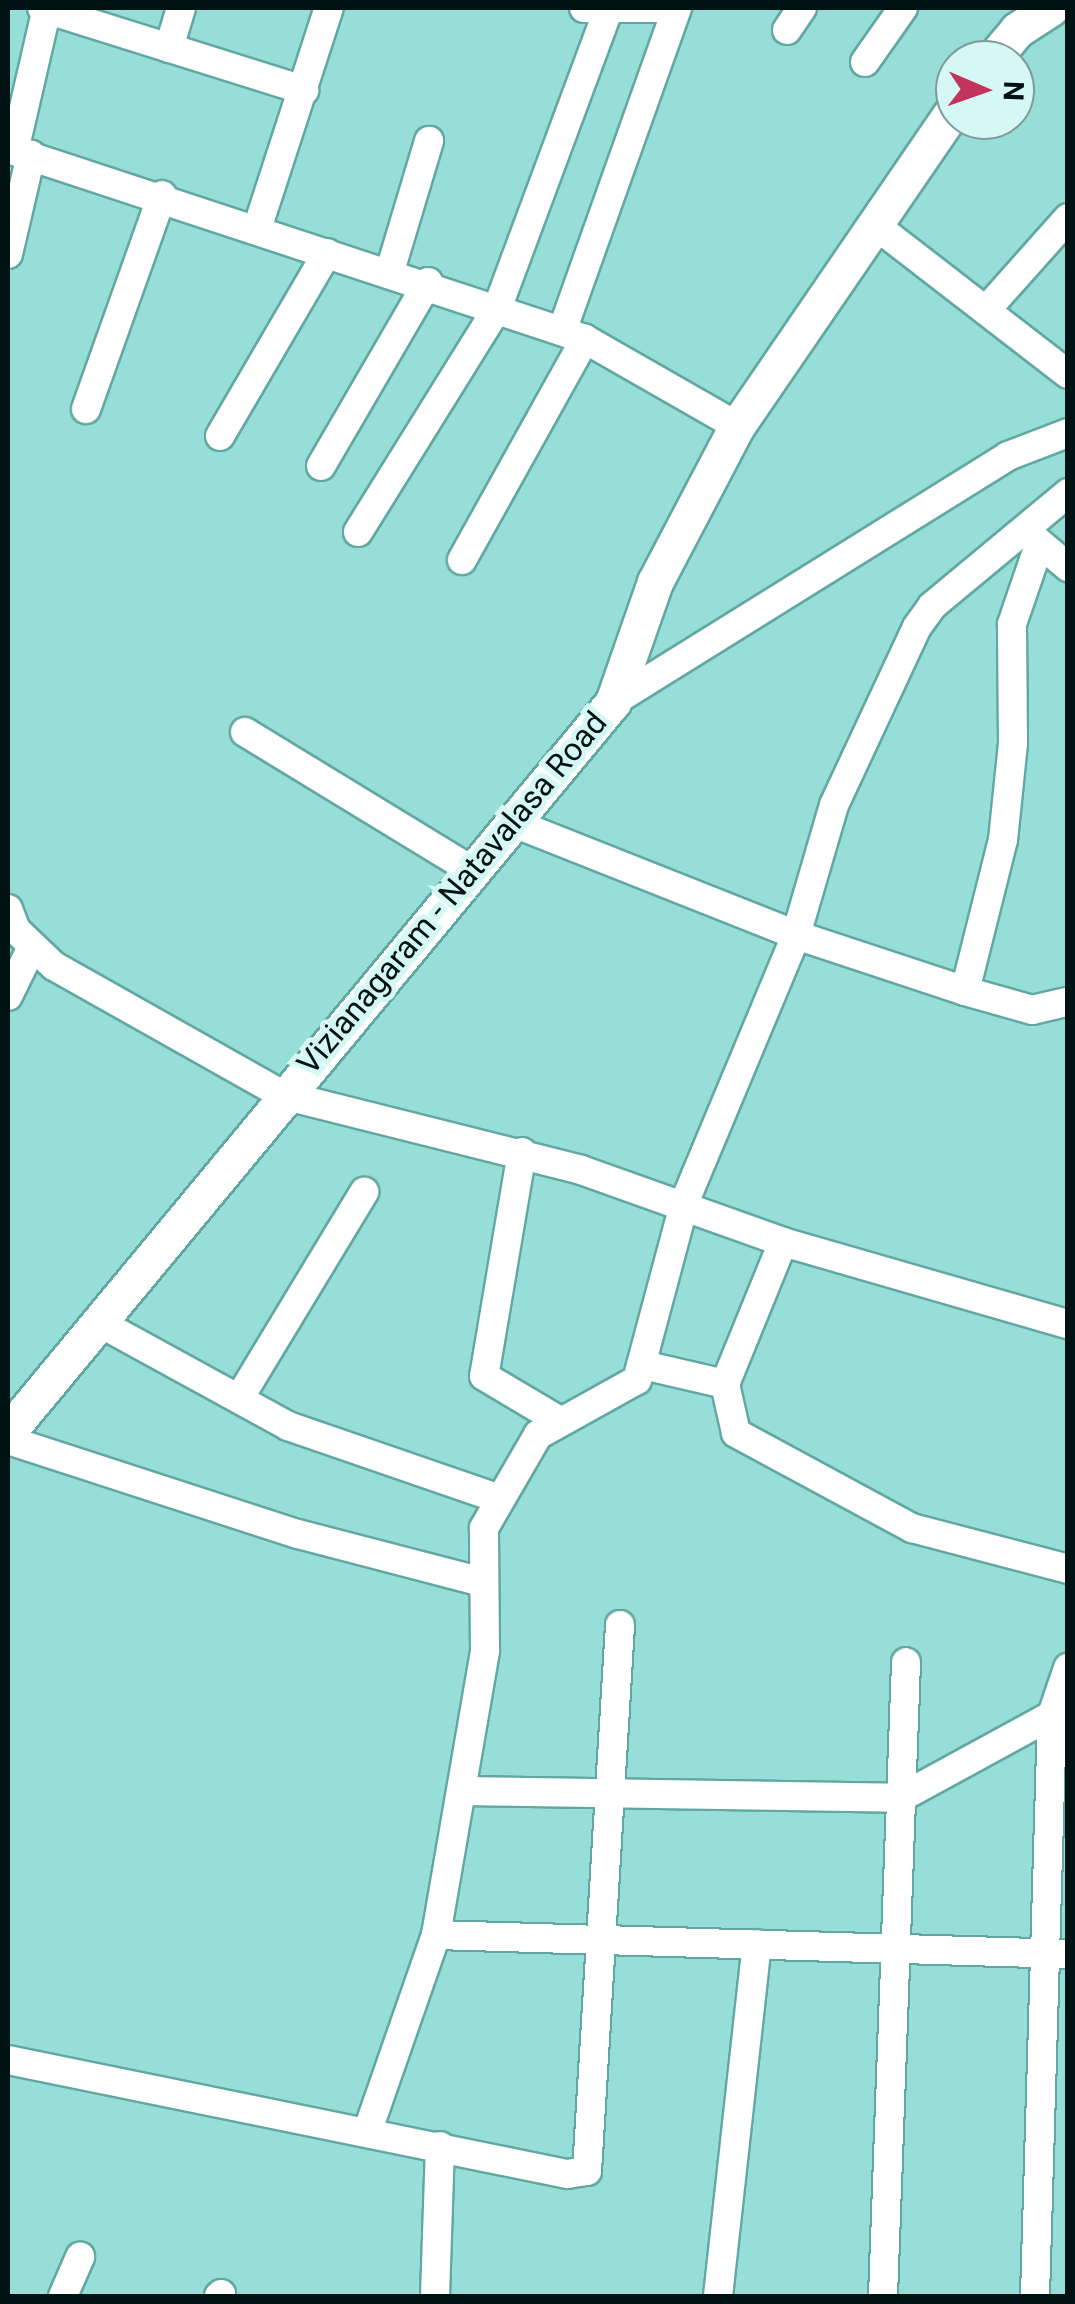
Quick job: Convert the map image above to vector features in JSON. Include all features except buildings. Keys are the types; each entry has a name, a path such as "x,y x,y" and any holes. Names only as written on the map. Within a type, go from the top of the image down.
{"main road":[{"path":"1010,40 1037,10"},
{"name":"Vizianagaram - Natavalasa Road","path":"8,1432 283,1095 516,824 614,702 655,582 737,426 935,137"}],"street":[{"path":"8,254 17,152 45,8 304,90"},
{"path":"168,48 182,8"},
{"path":"257,229 329,8"},
{"path":"358,532 497,309 596,9 675,8 573,335 462,560"},
{"path":"865,62 904,8"},
{"path":"390,272 429,141"},
{"path":"17,152 162,195 327,254 428,282 573,335 737,426"},
{"path":"86,409 162,195"},
{"path":"987,309 1068,218"},
{"path":"875,225 1068,374"},
{"path":"220,436 327,254"},
{"path":"321,466 428,282"},
{"path":"614,702 1008,456 1068,434"},
{"path":"368,2130 436,1935 485,1650 479,1550 497,1498 538,1436 558,1420 630,1388 643,1365 685,1201 796,935 834,804 917,627 1032,537 1068,493"},
{"path":"1032,537 1068,568"},
{"path":"965,992 1003,840 1013,742 1012,624 1032,537"},
{"path":"246,732 474,872"},
{"path":"516,824 796,935 965,992 1032,1010 1067,1002"},
{"path":"8,909 32,948 283,1095 522,1152 685,1201 783,1242 1068,1324"},
{"path":"8,996 32,948"},
{"path":"522,1152 484,1376 558,1420"},
{"path":"240,1397 364,1192"},
{"path":"783,1242 726,1384 729,1421 744,1440 912,1528 1068,1568"},
{"path":"100,1323 288,1426 497,1498"},
{"path":"643,1365 726,1384"},
{"path":"8,1440 298,1534 479,1581"},
{"path":"8,2060 368,2130 566,2174 588,2171 608,1935 620,1625"},
{"path":"882,2296 906,1662"},
{"path":"1036,2296 1054,1953 1052,1715 1068,1668"},
{"path":"462,1790 900,1798 1052,1715"},
{"path":"436,1935 608,1935 1054,1953"},
{"path":"718,2296 757,1944"},
{"path":"435,2296 440,2146"},
{"path":"63,2296 80,2257"}]}
